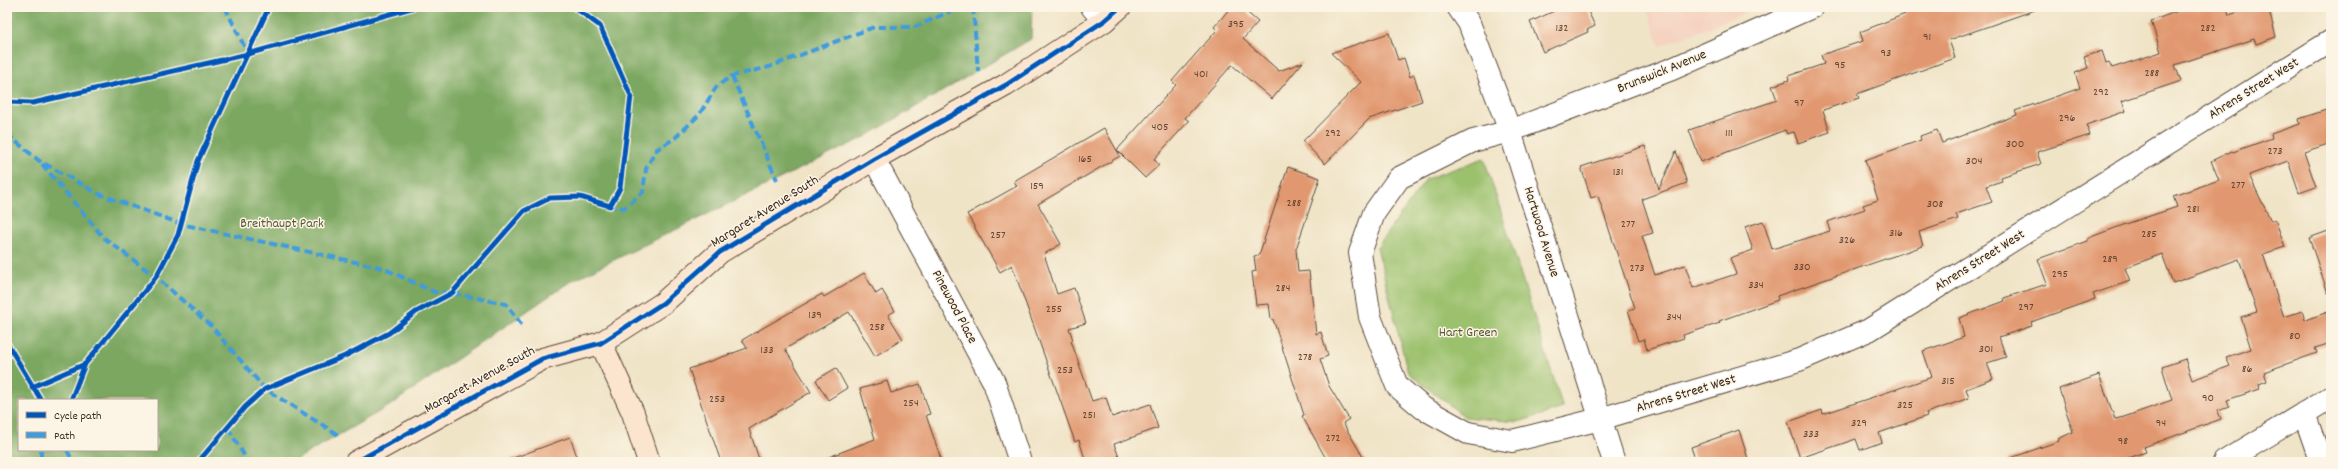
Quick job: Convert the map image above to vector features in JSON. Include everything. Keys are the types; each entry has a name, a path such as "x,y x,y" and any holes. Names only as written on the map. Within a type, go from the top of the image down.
{"street":[{"name":"Margaret Avenue South","path":"356,462 542,359 601,343 663,304 720,252 874,159 1006,85 1098,14 1120,7"},
{"name":"Hartwood Avenue","path":"1458,7 1469,23 1510,131 1614,462"},
{"name":"Brunswick Avenue","path":"1600,419 1512,441 1468,433 1422,408 1397,386 1370,317 1360,253 1374,213 1399,178 1472,141 1510,131 1672,69 1812,7"},
{"name":"Ahrens Street West","path":"1600,419 1799,360 1869,330 2331,41"},
{"name":"Pinewood Place","path":"874,159 994,382 1020,462"},
{"path":"601,343 632,413 649,462"},
{"path":"2224,462 2331,397"},
{"path":"2304,413 2321,462"}],"shaded area":[{"path":"1646,7 1756,7 1719,24 1660,46"}],"green space":[{"name":"Breithaupt Park","path":"7,7 1032,7 1031,39 865,137 571,281 389,406 292,462 7,462"},
{"name":"Hart Green","path":"1484,158 1563,408 1518,422 1465,417 1408,373 1377,247 1426,179"}],"building":[{"path":"1231,7 1241,7 1258,22 1243,39 1279,71 1303,62 1272,99 1232,65 1185,118 1189,121 1154,159 1159,165 1145,178 1117,150 1176,85 1172,81 1217,30 1214,27"},
{"path":"1563,7 1586,7 1595,26 1587,30 1588,32 1543,52 1530,22"},
{"path":"1903,7 2034,7 2035,10 1949,40 1955,58 1857,94 1859,98 1823,110 1830,132 1798,143 1794,132 1787,134 1785,130 1701,162 1689,130 1777,100 1772,86 1789,80 1788,76 1824,64 1821,55 1863,41 1860,32 1905,14"},
{"path":"2189,7 2227,7 2229,15 2254,7 2268,7 2276,37 2256,44 2254,39 2175,65 2181,81 2122,101 2126,111 2086,125 2090,135 2037,152 2041,164 2001,177 2002,181 1986,186 1992,202 1956,214 1958,219 1919,232 1923,246 1777,296 1778,300 1719,321 1720,323 1683,335 1684,338 1647,350 1644,339 1638,341 1628,310 1635,308 1598,196 1591,198 1581,167 1645,146 1659,189 1676,151 1687,183 1642,199 1653,233 1642,236 1655,275 1685,265 1693,288 1736,274 1730,258 1753,250 1745,227 1763,221 1772,249 1830,231 1827,222 1865,209 1863,205 1878,200 1865,160 1921,140 1920,136 1937,130 1942,143 2017,115 2015,111 2080,88 2075,73 2088,68 2084,57 2102,51 2106,63 2109,62 2112,68 2161,52 2151,21"},
{"path":"1389,33 1398,60 1404,58 1410,77 1414,75 1422,101 1369,119 1325,164 1303,141 1361,82 1331,53"},
{"path":"2326,110 2331,123 2331,143 2304,152 2316,187 2299,193 2288,161 2249,175 2271,221 2275,219 2285,247 2263,254 2284,317 2302,311 2305,320 2331,311 2331,343 2315,348 2317,353 2264,372 2267,381 2259,384 2260,389 2227,400 2229,407 2218,411 2221,419 2144,447 2146,452 2117,462 2008,462 2008,459 2059,441 2058,439 2073,432 2059,389 2099,375 2115,419 2172,400 2162,367 2185,359 2192,380 2230,366 2226,357 2251,349 2241,317 2257,312 2239,259 2173,283 2162,254 2125,268 2130,281 2093,294 2095,299 2031,322 2032,326 1999,337 2006,357 1987,363 1993,379 1966,389 1969,398 1926,413 1927,416 1879,433 1882,442 1860,450 1856,439 1800,458 1788,422 1822,410 1823,414 1932,377 1923,351 1964,337 1959,318 2005,301 2004,298 2047,284 2038,259 2088,241 2088,238 2177,207 2173,196 2219,180 2211,161 2232,151 2233,152 2272,138 2271,134 2300,124 2299,119"},
{"path":"1104,128 1120,156 1038,204 1061,244 1044,254 1057,294 1074,288 1086,323 1069,328 1073,340 1071,341 1092,401 1106,397 1112,417 1150,404 1158,428 1114,444 1121,462 1086,462 1079,440 1075,442 1012,265 1000,272 967,214 1017,186 1014,181"},
{"path":"1288,167 1320,178 1296,249 1298,272 1309,271 1316,334 1321,332 1328,356 1320,359 1329,386 1349,419 1343,423 1366,462 1328,462 1302,416 1304,415 1273,319 1271,319 1269,304 1256,305 1252,272 1256,271 1254,256 1259,255"},
{"path":"2331,230 2331,293 2328,293 2309,238"},
{"path":"864,273 876,294 882,290 895,311 888,315 903,339 875,356 849,312 785,349 811,392 749,429 760,462 721,462 689,369 747,348 742,340 822,294 824,297"},
{"path":"836,368 847,388 828,400 816,380"},
{"path":"887,381 891,393 920,384 930,414 926,415 942,462 822,462 821,460 875,439 860,389"},
{"path":"1739,430 1749,462 1696,462 1691,447"},
{"path":"570,437 579,462 509,462 508,460"}],"marked path":[{"path":"225,7 248,54"},
{"path":"608,206 625,208 643,192 646,169 656,150 675,138 699,115 717,86 732,76 769,67 874,27 915,27 960,7"},
{"path":"973,7 978,71"},
{"path":"732,76 777,180"},
{"path":"7,134 38,160 99,194 181,224 383,268 434,292 452,293 506,304 524,328"},
{"path":"42,164 103,237 156,277 211,326 265,389 340,436"},
{"path":"228,428 248,462"},
{"path":"41,451 41,462"},
{"path":"68,451 73,462"}],"cycle path":[{"path":"71,399 85,364 156,277 178,235 198,161 269,7"},
{"path":"7,102 33,103 248,54 415,7"},
{"path":"198,462 245,407 265,389 345,356 389,333 416,312 452,293 524,211 550,198 580,197 610,206 620,188 631,96 600,26 574,7"},
{"path":"356,462 542,359 601,343 663,303 720,252 874,159 1006,85 1104,21 1120,7"},
{"path":"7,343 40,399"},
{"path":"32,387 85,364"}]}
